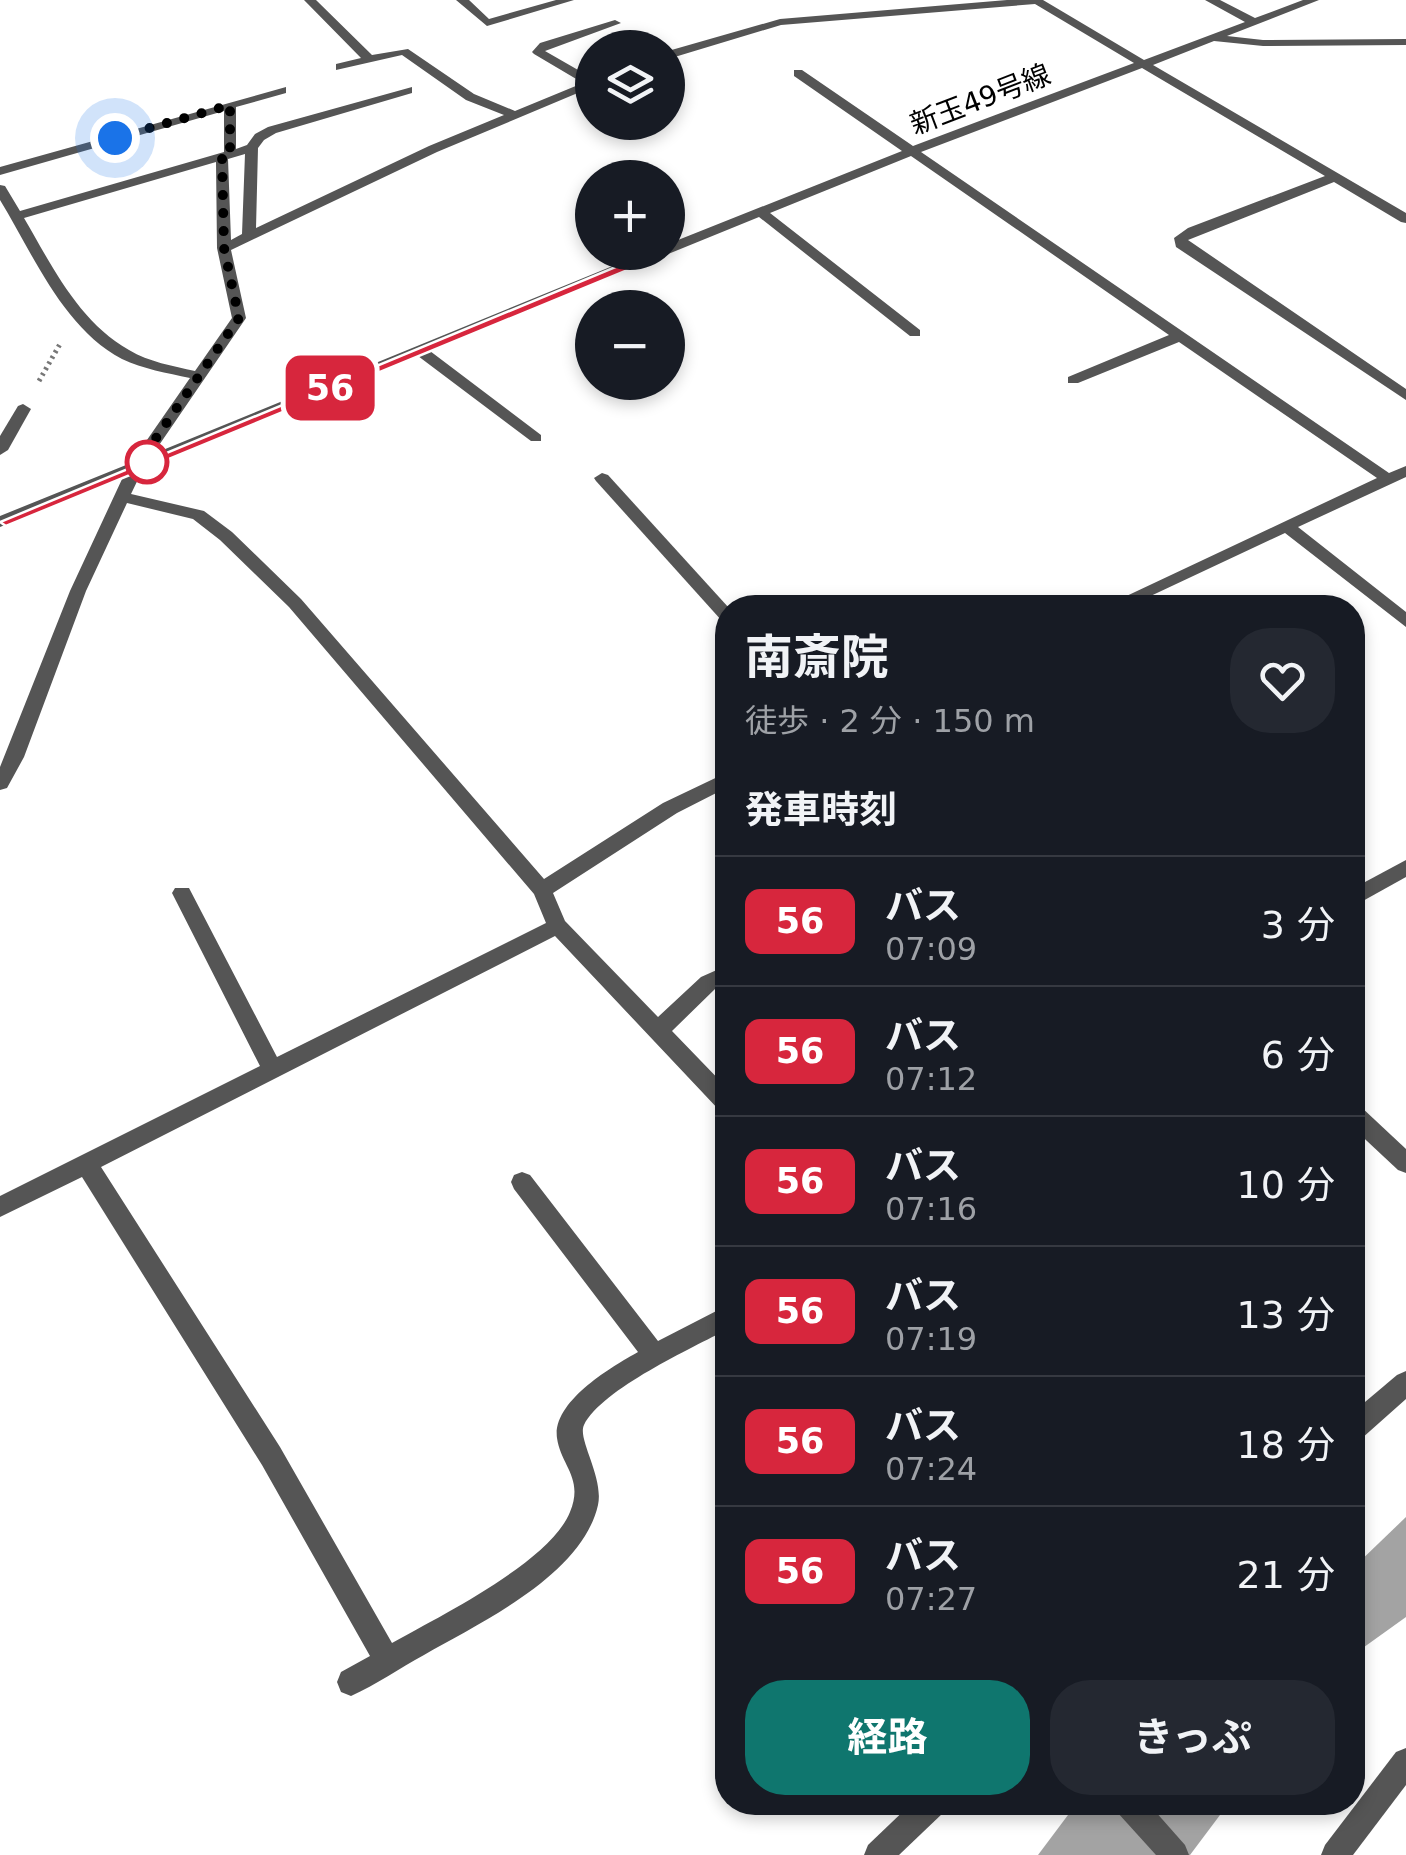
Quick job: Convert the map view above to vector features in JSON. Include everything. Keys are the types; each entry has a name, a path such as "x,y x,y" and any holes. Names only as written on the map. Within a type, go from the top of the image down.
{"street":[{"path":"310,0 370,60"},
{"path":"462,0 487,23 568,0"},
{"path":"685,50 780,22 1035,0 1406,219"},
{"path":"1212,0 1254,22"},
{"name":"新玉49号線","path":"685,242 910,152 1313,0"},
{"path":"595,30 616,24"},
{"path":"575,36 544,45 538,52 575,73"},
{"path":"1212,38 1264,43 1406,42"},
{"path":"340,67 404,52 470,97 513,114"},
{"path":"798,73 1388,479"},
{"path":"0,171 282,90"},
{"path":"249,236 252,148 259,137 408,90"},
{"path":"224,248 513,114 575,90"},
{"path":"0,783 15,757 78,591 136,467 239,318 224,248 230,105"},
{"path":"17,216 252,148"},
{"path":"1335,177 1193,231 1181,238 1181,244 1406,396"},
{"path":"0,190 78,313 124,354 198,376"},
{"path":"760,212 914,332"},
{"path":"0,522 617,270"},
{"path":"1072,380 1180,336"},
{"path":"421,351 536,438"},
{"path":"0,450 23,409"},
{"path":"1138,595 1406,471"},
{"path":"602,478 715,603"},
{"path":"122,497 198,515 226,536 295,603 542,890 557,926 715,1090"},
{"path":"1288,527 1406,621"},
{"path":"542,890 670,808 715,786"},
{"path":"1365,892 1406,868"},
{"path":"182,893 272,1070"},
{"path":"0,1207 557,926"},
{"path":"659,1030 715,979"},
{"path":"1365,1125 1406,1163"},
{"path":"86,1163 271,1456 386,1660"},
{"path":"522,1182 656,1357"},
{"path":"352,1682 517,1582 570,1538 588,1506 586,1472 569,1436 574,1412 593,1393 715,1323"},
{"path":"1365,1419 1406,1383"},
{"path":"1336,1855 1406,1762"},
{"path":"878,1855 920,1815"},
{"path":"1139,1815 1175,1855"}],"path":[{"path":"23,409 78,313"}],"shaded area":[{"path":"1406,1517 1406,1617 1365,1646 1365,1556"},
{"path":"1068,1815 1220,1815 1190,1855 1038,1855"}],"bus line":[{"name":"56","path":"0,522 616,270"}],"route":[{"path":"115,138 230,105 230,154 222,156 224,248 239,318 136,467 147,462"}]}
